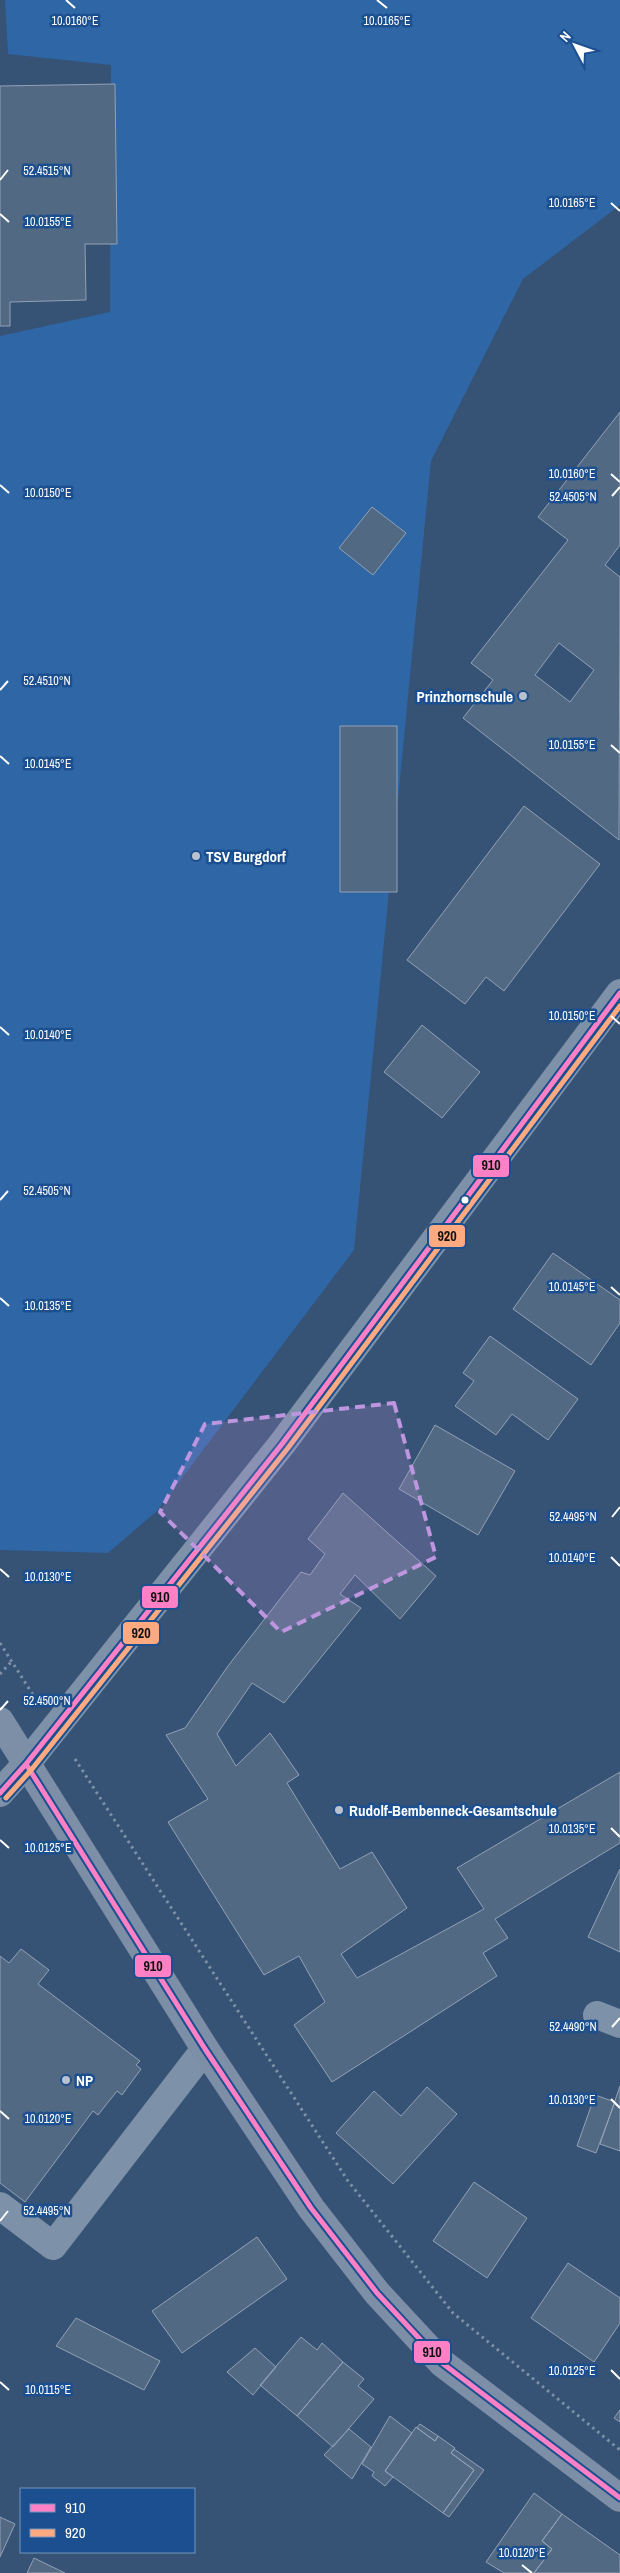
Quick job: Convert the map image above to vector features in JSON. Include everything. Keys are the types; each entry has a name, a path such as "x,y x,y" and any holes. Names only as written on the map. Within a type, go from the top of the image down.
{"main road":[{"path":"0,1721 205,2050 311,2208 378,2294 442,2363 620,2498"}],"street":[{"path":"0,1793 26,1764 282,1444 620,993"},
{"path":"0,2206 53,2246 205,2050"}],"path":[{"path":"0,1643 348,2181 453,2313 620,2450"},
{"path":"0,1674 12,1661"}],"highlighted area":[{"path":"394,1403 436,1557 281,1632 160,1512 205,1424"}],"shaded area":[{"name":"TSV Burgdorf","path":"5,0 620,0 620,205 523,279 431,461 354,1250 157,1511 108,1553 0,1550 0,336 110,312 111,65 8,54"}],"building":[{"path":"115,84 117,244 85,244 86,300 10,302 10,326 0,326 0,86"},
{"path":"620,412 620,545 605,565 620,577 619,840 463,718 493,680 471,663 568,540 538,517","holes":["559,643 594,670 570,702 535,675"]},
{"path":"372,507 406,533 373,575 339,548"},
{"path":"340,726 397,726 397,892 340,892"},
{"path":"524,806 600,864 504,991 486,977 465,1004 407,960"},
{"path":"422,1025 480,1072 442,1118 384,1072"},
{"path":"553,1253 620,1300 620,1323 591,1365 513,1309"},
{"path":"490,1336 578,1399 548,1440 512,1414 496,1435 455,1406 474,1381 463,1373"},
{"path":"435,1425 515,1471 478,1535 399,1489"},
{"path":"343,1493 436,1576 400,1619 355,1575 340,1594 361,1608 284,1703 252,1683 217,1734 236,1766 270,1733 299,1775 287,1783 340,1869 372,1852 407,1908 341,1954 357,1978 484,1909 457,1868 620,1772 620,1843 495,1919 508,1938 483,1953 497,1976 332,2082 294,2025 325,2002 299,1956 264,1975 168,1822 208,1799 166,1735 185,1728 228,1666 301,1572 310,1575 325,1554 308,1539"},
{"path":"620,1869 620,1952 588,1937"},
{"name":"NP","path":"21,1949 49,1970 38,1984 140,2061 136,2065 141,2069 122,2095 117,2091 98,2115 93,2111 25,2202 0,2183 0,1956 9,1963"},
{"path":"620,2086 620,2151 600,2144"},
{"path":"427,2087 457,2114 393,2184 336,2133 374,2091 401,2116"},
{"path":"595,2095 615,2102 596,2153 577,2146"},
{"path":"474,2182 527,2218 487,2278 433,2241"},
{"path":"257,2237 287,2279 182,2353 152,2311"},
{"path":"568,2263 620,2298 620,2323 594,2362 531,2318"},
{"path":"76,2318 160,2361 144,2390 56,2346"},
{"path":"301,2337 317,2350 322,2343 343,2362 297,2416 260,2385"},
{"path":"255,2348 276,2367 253,2395 227,2372"},
{"path":"343,2362 364,2379 358,2386 374,2399 333,2447 297,2416"},
{"path":"620,2410 620,2422 614,2418"},
{"path":"390,2416 412,2433 385,2471 393,2477 385,2486 372,2476 374,2472 362,2464"},
{"path":"420,2424 438,2436 435,2441 417,2428"},
{"path":"416,2427 435,2441 438,2436 455,2448 451,2453 474,2470 443,2513 385,2471"},
{"path":"349,2429 371,2447 352,2479 324,2455"},
{"path":"454,2449 484,2470 449,2517 443,2513 474,2470 451,2453"},
{"path":"534,2493 562,2514 542,2541 552,2549 534,2573 504,2573 486,2562"},
{"path":"562,2514 620,2555 620,2573 534,2573 552,2549 542,2541"},
{"path":"0,2517 15,2524 0,2557"},
{"path":"34,2558 65,2573 27,2573"}],"transit line":[{"name":"910","path":"0,1793 26,1764 282,1444 620,993"},
{"name":"920","path":"6,1798 32,1769 288,1448 620,1006"},
{"name":"910","path":"26,1764 205,2049 311,2208 377,2293 442,2363 620,2498"}],"place":[{"name":"Prinzhornschule","path":"523,696"},
{"name":"TSV Burgdorf","path":"196,856"},
{"name":"Rudolf-Bembenneck-Gesamtschule","path":"339,1810"},
{"name":"NP","path":"66,2080"}]}
